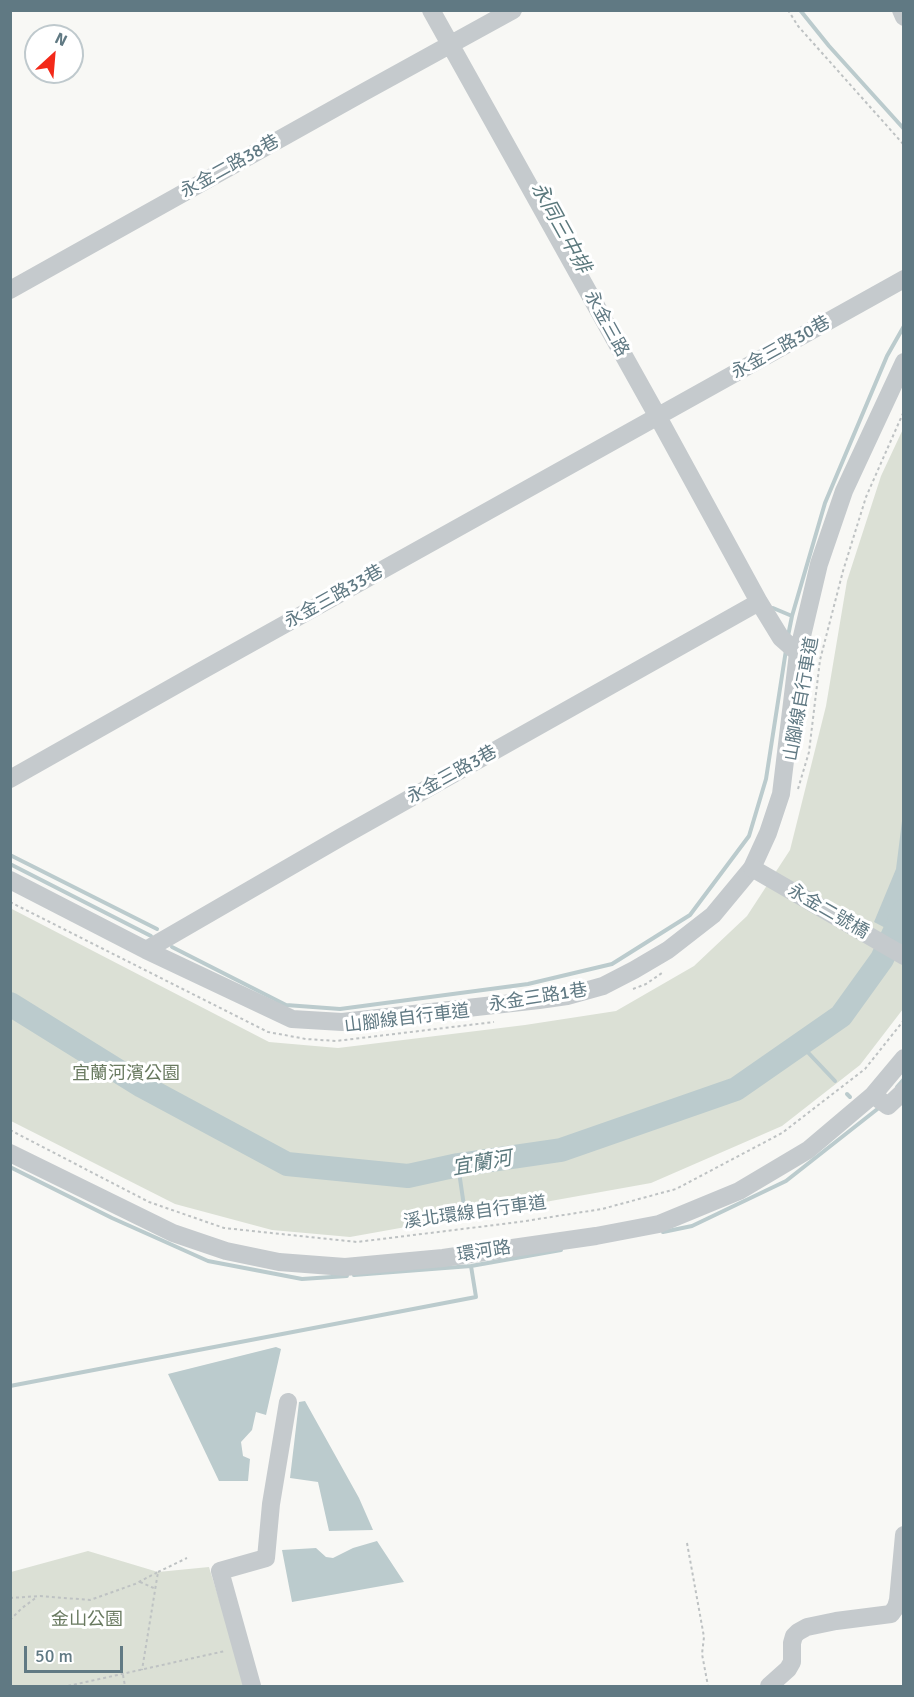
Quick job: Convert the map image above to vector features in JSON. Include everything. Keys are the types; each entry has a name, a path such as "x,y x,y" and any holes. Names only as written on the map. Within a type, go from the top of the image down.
{"street":[{"name":"永金三路","path":"431,10 759,602 781,638 798,653"},
{"name":"永金二路38巷","path":"10,290 513,10"},
{"path":"901,10 903,17"},
{"name":"永金三路30巷","path":"658,417 903,279"},
{"name":"永金三路1巷","path":"10,880 146,950 292,1019 342,1022 567,996 603,986 668,950 713,915 752,868 768,833 781,794 798,653 819,564 843,491 903,362"},
{"name":"永金三路33巷","path":"10,779 658,417"},
{"name":"永金三路3巷","path":"146,950 343,836 759,602"},
{"name":"永金二號橋","path":"752,868 903,956"},
{"name":"環河路","path":"10,1153 173,1233 226,1251 279,1262 345,1267 443,1258 596,1236 659,1224 739,1191 808,1150 873,1095 903,1058"},
{"path":"873,1095 888,1106 903,1091"},
{"path":"252,1686 220,1571 266,1558 271,1504 288,1402"},
{"path":"769,1686 788,1669 792,1662 792,1642 798,1632 807,1627 836,1621 891,1614 898,1600 903,1535"}],"path":[{"path":"788,10 806,35 903,145"},
{"name":"山腳線自行車道","path":"796,797 809,752 820,660 843,571 866,497 903,411"},
{"name":"山腳線自行車道","path":"10,902 268,1032 306,1039 336,1041 403,1035 500,1021"},
{"path":"626,992 646,984 663,972"},
{"name":"溪北環線自行車道","path":"10,1130 149,1202 224,1228 357,1242 602,1209 676,1189 782,1133 865,1069 903,1020"},
{"path":"687,1543 704,1637 702,1654 708,1686"},
{"path":"10,1598 40,1596 90,1600 140,1582 187,1558"},
{"path":"142,1670 158,1572"},
{"path":"140,1582 156,1589"},
{"path":"10,1620 22,1608 40,1596"},
{"path":"68,1686 225,1651"},
{"path":"123,1675 125,1686"}],"green space":[{"name":"宜蘭河濱公園","path":"903,429 903,1009 860,1065 782,1126 651,1183 350,1237 272,1230 175,1204 11,1121 10,908 269,1042 338,1048 525,1025 616,1011 694,966 747,916 790,850 826,706 847,581 881,476"},
{"name":"金山公園","path":"88,1551 158,1572 209,1567 246,1686 11,1686 11,1572"}],"shaded area":[{"path":"903,813 904,937 874,922 896,869"},
{"path":"276,1347 281,1349 266,1415 256,1412 252,1430 241,1442 243,1456 250,1459 248,1481 219,1481 168,1374"},
{"path":"305,1401 359,1498 373,1530 329,1531 318,1482 290,1478 299,1402"},
{"path":"377,1541 404,1582 292,1602 282,1550 316,1548 326,1557 333,1558 353,1548"}],"waterway":[{"path":"800,10 829,46 904,129"},
{"path":"788,636 825,503 887,356 904,326"},
{"name":"永同三中排","path":"773,608 792,616"},
{"path":"172,947 286,1005 340,1009 528,984 612,964 690,915 749,836 766,779 786,650"},
{"path":"10,855 157,929"},
{"path":"10,864 151,936"},
{"name":"宜蘭河","path":"10,1004 142,1086 287,1164 408,1176 458,1165 561,1150 736,1089 841,1016 882,959 904,911"},
{"path":"800,1044 835,1081"},
{"path":"897,1087 904,1079"},
{"path":"847,1094 850,1097"},
{"path":"663,1232 692,1226 786,1181 880,1107"},
{"path":"458,1165 464,1206"},
{"path":"10,1167 112,1218 208,1261 302,1279 347,1276"},
{"path":"354,1275 471,1266 561,1250"},
{"path":"10,1386 476,1297 471,1266"}]}
